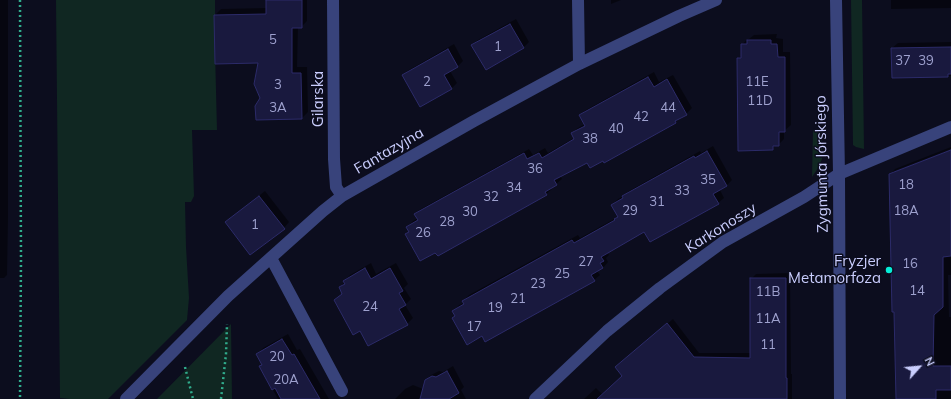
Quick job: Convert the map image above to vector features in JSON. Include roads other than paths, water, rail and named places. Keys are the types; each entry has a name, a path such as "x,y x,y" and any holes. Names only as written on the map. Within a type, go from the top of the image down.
{"street":[{"name":"Gilarska","path":"333,0 334,159 336,188 342,196"},
{"path":"578,0 579,64"},
{"name":"Fantazyjna","path":"126,399 228,296 323,211 342,196 474,121 579,64 716,0"},
{"name":"Zygmunta Jórskiego","path":"836,0 839,174 840,399"},
{"name":"Karkonoszy","path":"535,399 607,331 660,288 722,242 804,197 839,174 951,127"},
{"path":"270,258 342,391"}],"place":[{"name":"Fryzjer Metamorfoza","path":"889,270"}]}
